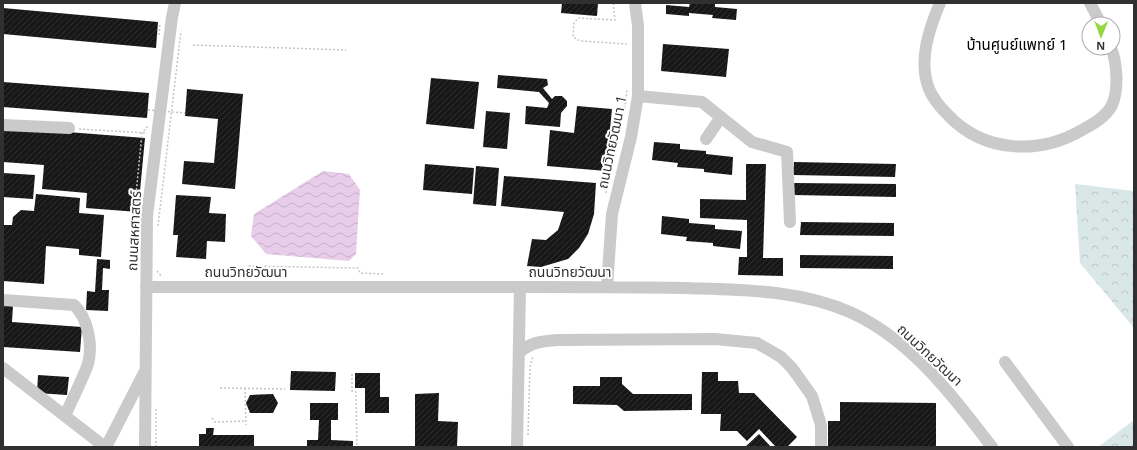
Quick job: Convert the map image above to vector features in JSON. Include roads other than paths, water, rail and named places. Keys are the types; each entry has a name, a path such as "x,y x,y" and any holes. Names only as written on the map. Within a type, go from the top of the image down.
{"street":[{"path":"171,3 172,17"},
{"path":"172,17 175,3"},
{"name":"ถนนวิทยวัฒนา 1","path":"607,287 612,214 631,137 638,96 638,26 635,3"},
{"path":"940,3 928,34 925,53 929,89 938,105 956,123 973,135 991,142 1014,147 1036,146 1056,142 1098,121 1112,105 1114,98 1116,84 1116,60 1114,56"},
{"path":"1090,3 1097,16"},
{"name":"ถนนสหศาสตร์","path":"146,447 145,369 147,216 172,17"},
{"path":"638,96 702,102 752,142 787,152 790,222"},
{"path":"706,139 721,117"},
{"path":"3,125 68,128"},
{"name":"ถนนวิทยวัฒนา","path":"146,287 607,287 760,290 795,295 836,307 868,322 898,342 957,402 992,447"},
{"path":"517,447 520,352 520,287"},
{"path":"3,300 74,305 80,311 89,333 88,363 65,416"},
{"path":"520,352 528,345 540,341 558,340 715,339 757,343 781,357 792,368 812,396 821,424 821,447"},
{"path":"1005,362 1068,447"},
{"path":"3,368 106,447 145,369"}],"water":[{"path":"323,171 349,174 360,190 356,254 349,261 266,254 251,236 254,214"}],"district":[{"name":"บ้านศูนย์แพทย์ 1","path":"1017,45"}]}
